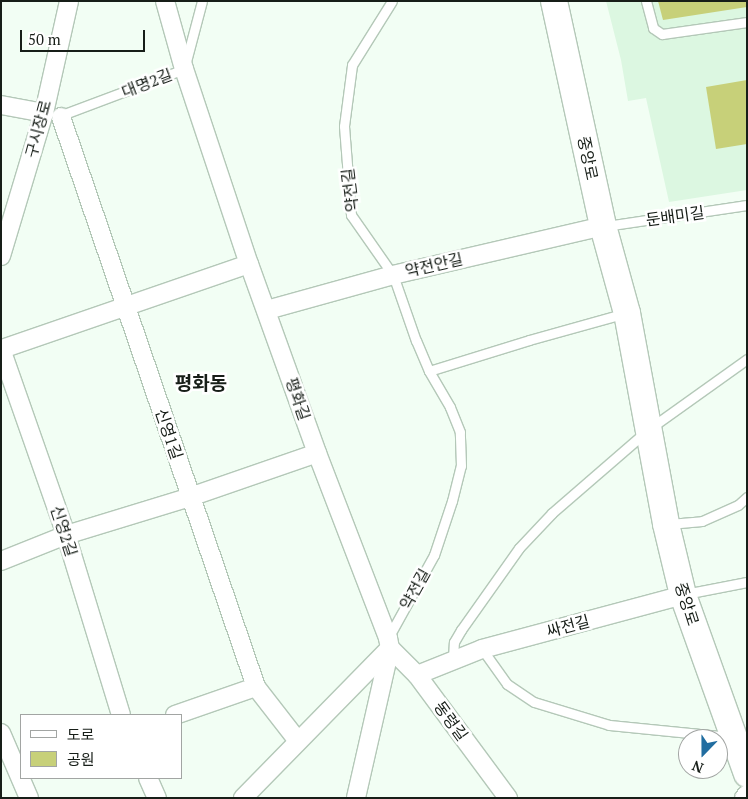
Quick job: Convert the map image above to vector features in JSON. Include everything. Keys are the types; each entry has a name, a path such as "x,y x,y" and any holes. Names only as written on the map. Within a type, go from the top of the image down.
{"main road":[{"name":"중앙로","path":"554,1 603,226 627,313 666,524 683,594 732,737 747,774"}],"street":[{"name":"구시장로","path":"1,256 44,113 69,1"},
{"name":"평화길","path":"165,1 184,69 249,264 317,453 389,643"},
{"path":"1,105 44,113"},
{"name":"신영1길","path":"61,116 256,687 298,741"},
{"name":"약전안길","path":"267,310 393,275 603,226"},
{"path":"2,349 125,305 249,264"},
{"name":"신영2길","path":"2,349 66,535 121,714"},
{"path":"1,561 66,535 190,497 317,453"},
{"name":"싸전길","path":"418,675 482,650 683,594"},
{"path":"243,798 389,643"},
{"path":"356,798 389,643"},
{"name":"동령길","path":"389,643 418,675 508,798"},
{"path":"178,714 256,687"},
{"path":"1,733 20,776"},
{"path":"22,779 30,798"},
{"path":"148,779 157,798"},
{"path":"744,798 747,794"}],"lane":[{"name":"대명2길","path":"61,116 184,69 202,1"},
{"name":"약전길","path":"389,643 434,555 452,501 461,466 460,432 450,407 429,371 416,341 393,275 351,216 344,126 352,64 392,1"},
{"path":"646,1 653,28 662,34 747,22"},
{"path":"44,113 61,116"},
{"name":"둔배미길","path":"603,226 747,205"},
{"path":"429,371 529,340 627,313"},
{"path":"453,660 454,642 458,636 519,548 552,513 649,429 747,360"},
{"path":"666,524 702,521 738,505 747,498"},
{"path":"683,594 747,582"},
{"path":"482,650 507,684 534,702 608,725 732,737"}],"shaded area":[{"path":"606,1 747,1 747,190 669,202 646,98 628,101 621,60"}],"green space":[{"path":"658,1 747,1 747,7 663,20"},
{"path":"747,80 747,144 716,149 706,87"}],"district":[{"name":"평화동","path":"201,383"}]}
